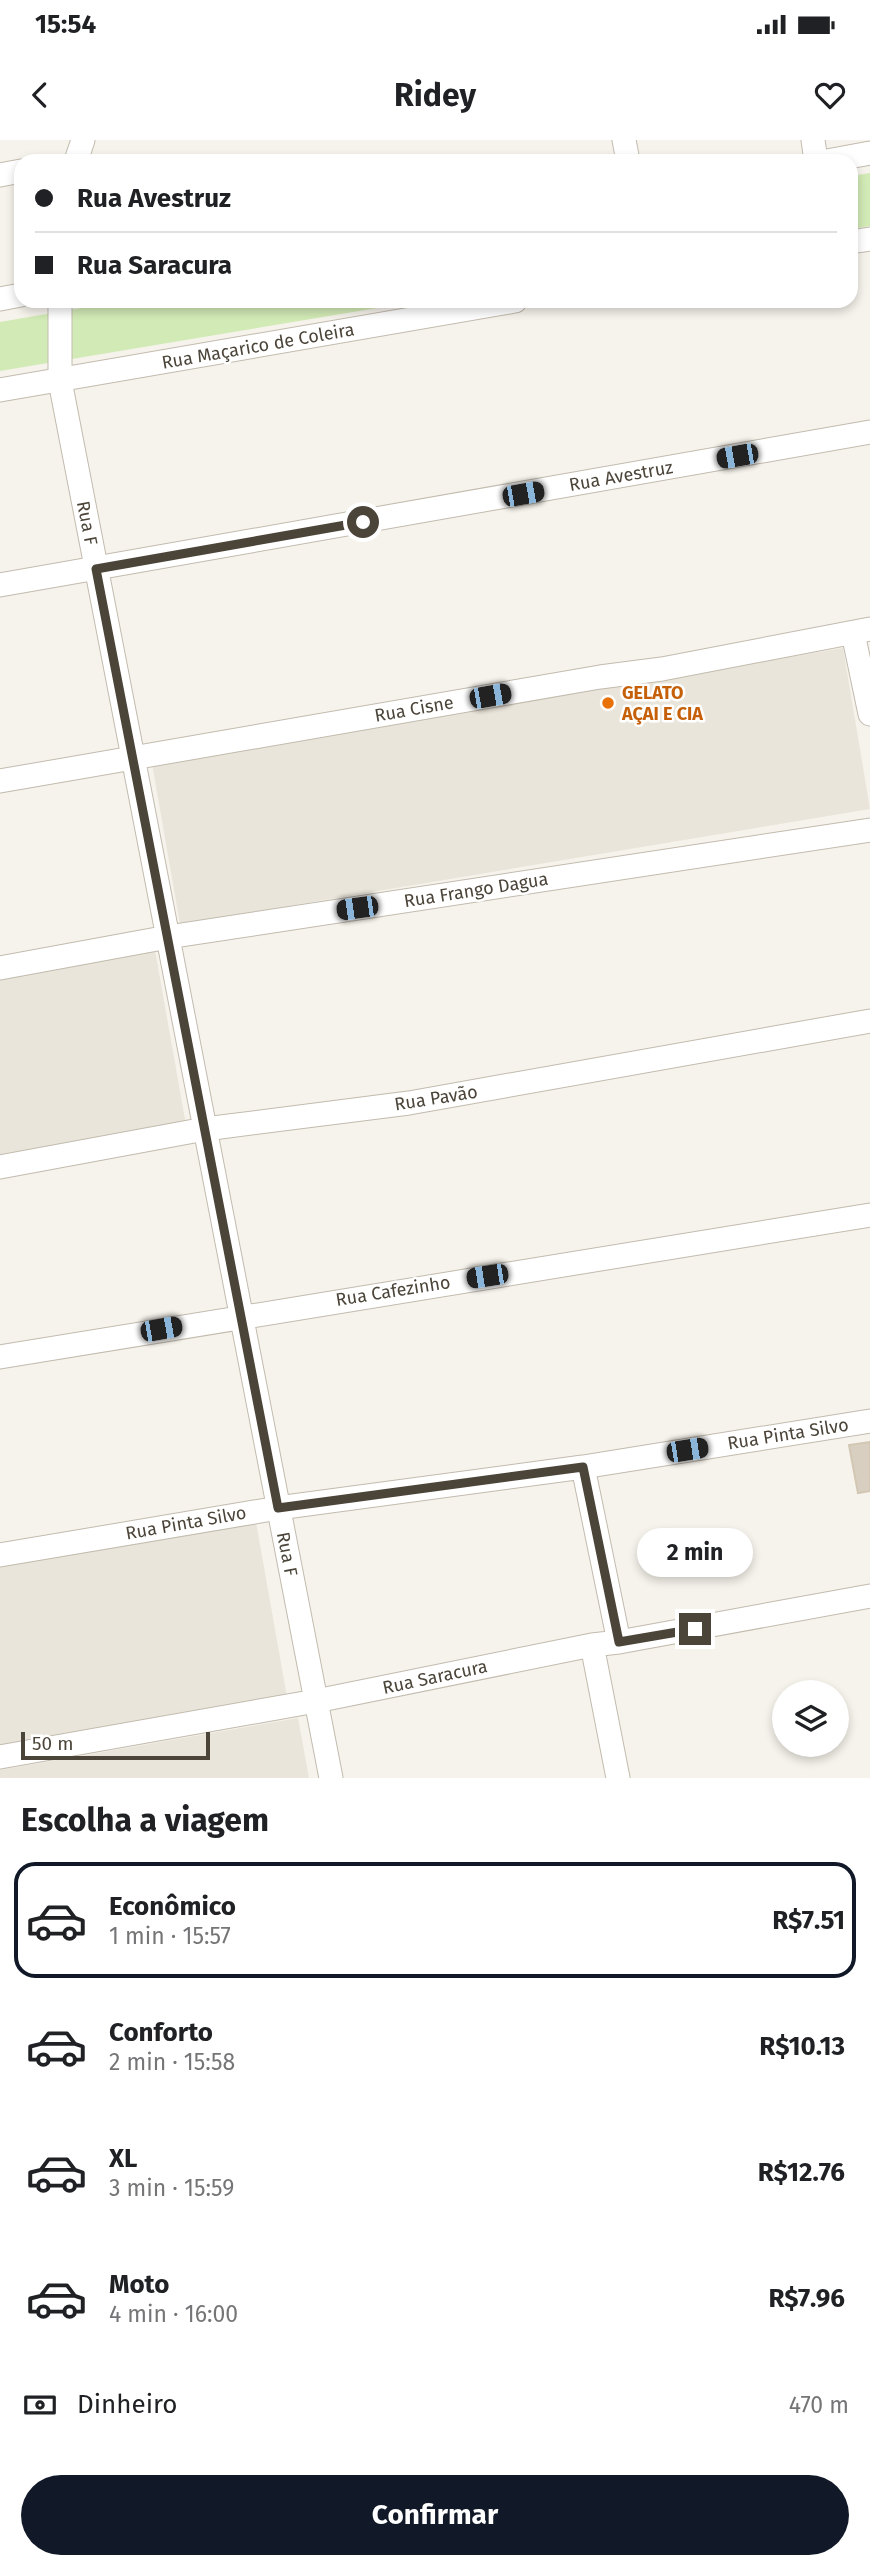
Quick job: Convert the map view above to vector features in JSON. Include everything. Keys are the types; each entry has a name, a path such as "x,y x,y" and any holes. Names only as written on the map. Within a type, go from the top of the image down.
{"street":[{"name":"Rua F","path":"60,308 60,381 331,1778"},
{"name":"Rua Maçarico de Coleira","path":"0,390 475,308"},
{"name":"Rua Avestruz","path":"0,585 870,432"},
{"name":"Rua Cisne","path":"0,781 600,677 662,669 862,631"},
{"path":"862,631 870,714"},
{"name":"Rua Frango Dagua","path":"0,968 168,937 870,831"},
{"name":"Rua Pavão","path":"0,1167 205,1129 410,1103 870,1021"},
{"name":"Rua Cafezinho","path":"0,1357 870,1214"},
{"name":"Rua Pinta Silvo","path":"0,1555 278,1508 583,1467 870,1420"},
{"path":"583,1467 619,1642"},
{"name":"Rua Saracura","path":"0,1757 316,1701 592,1645 870,1596"},
{"path":"592,1645 618,1778"}],"shaded area":[{"path":"843,648 870,809 180,924 152,764"},
{"path":"155,950 186,1125 0,1158 0,977"},
{"path":"256,1522 287,1697 0,1748 0,1567"},
{"path":"298,1718 309,1778 0,1778 0,1770"}],"green space":[{"path":"870,173 870,226 858,228 858,175"},
{"path":"81,308 377,308 0,371 0,322"}],"building":[{"path":"870,1442 870,1491 858,1493 849,1445"}],"place":[{"name":"GELATO AÇAI E CIA","path":"608,703"}],"route":[{"path":"363,522 96,569 278,1508 583,1467 619,1642 695,1629"}]}
